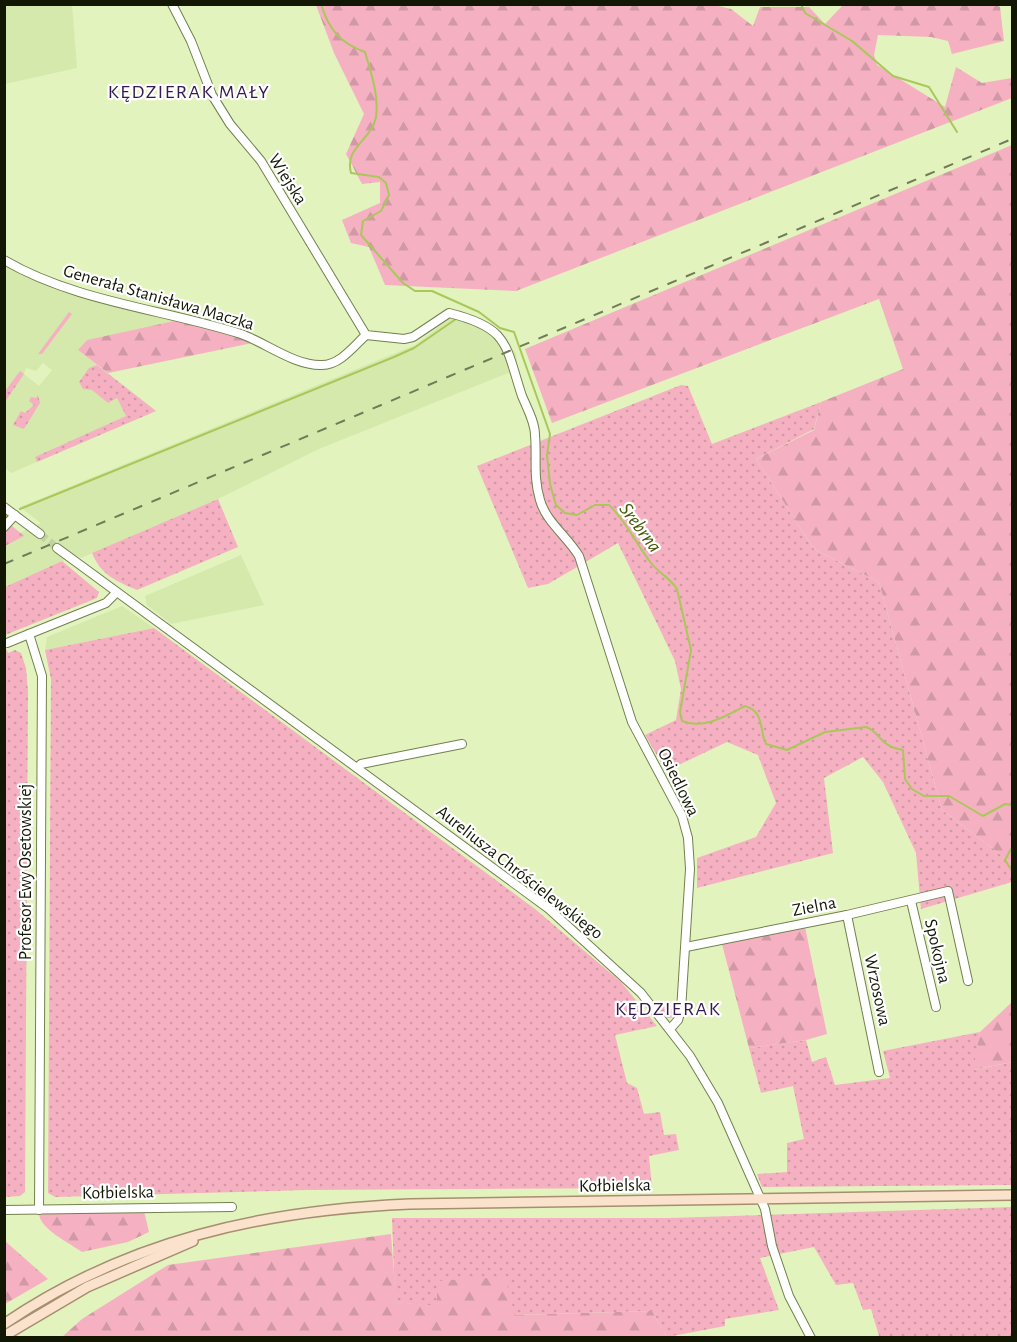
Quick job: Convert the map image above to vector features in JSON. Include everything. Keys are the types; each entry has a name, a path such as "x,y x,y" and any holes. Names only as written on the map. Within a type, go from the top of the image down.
{"main road":[{"name":"Kołbielska","path":"221,1230 295,1214 361,1207 1012,1195"},
{"path":"4,1324 59,1290 120,1260 178,1239 221,1230"},
{"path":"4,1335 96,1282 155,1255 221,1230"}],"street":[{"name":"Wiejska","path":"172,4 191,40 212,95 230,124 261,160 366,335"},
{"name":"Generała Stanisława Maczka","path":"4,260 39,279 238,333 308,363 321,366 332,364 366,335"},
{"name":"Osiedlowa","path":"366,335 404,339 421,333 442,315 449,313 489,328 506,344 535,430 534,470 544,512 571,542 579,556 633,722 682,816 688,838 690,869 680,1016 670,1029"},
{"path":"4,507 40,534"},
{"path":"4,527 15,515"},
{"name":"Aureliusza Chróścielewskiego","path":"57,548 557,915 619,971 670,1029 712,1090 761,1199 783,1281 811,1338"},
{"path":"7,643 106,603 116,593"},
{"name":"Profesor Ewy Osetowskiej","path":"29,634 42,676 39,1210"},
{"path":"357,768 361,764 462,744"},
{"name":"Zielna","path":"686,947 847,915 948,891 968,981"},
{"name":"Spokojna","path":"911,901 936,1007"},
{"name":"Wrzosowa","path":"847,915 879,1072"},
{"name":"Kołbielska","path":"4,1210 232,1207"}],"shaded area":[{"path":"4,5 72,5 77,68 5,84"},
{"path":"8,265 55,290 58,287 118,302 152,316 177,321 78,350 156,411 11,473 5,468 4,269","holes":["43,363 52,370 39,386 24,374 26,368 36,371"]},
{"path":"459,311 496,331 516,353 518,369 319,449 218,499 81,558 76,555 5,587 4,540 41,523 20,507 415,345"},
{"path":"241,555 264,605 171,624 147,605 145,596"},
{"path":"122,606 154,628 45,650 47,637"}],"green space":[{"path":"710,4 731,9 753,26 760,7 809,7 825,24 843,5 996,5 1000,7 1004,41 952,54 948,41 931,37 878,35 874,55 877,65 945,107 956,67 982,83 1012,78 1012,98 516,291 385,285 369,247 351,243 342,220 380,203 380,182 362,184 346,154 364,114 334,53 316,5"},
{"path":"1012,145 1012,863 942,810 879,582 814,549 756,459 814,430 821,402 903,369 879,299 552,423 525,349"},
{"path":"69,312 72,314 42,354 38,354"},
{"path":"179,320 257,342 108,373 78,350 87,340"},
{"path":"97,365 156,411 37,462 35,457 126,416 117,398 108,403 92,390 83,389 79,382 89,368"},
{"path":"20,371 24,374 5,402 5,391"},
{"path":"681,385 688,386 712,444 821,402 814,429 756,459 814,549 879,582 942,810 1012,863 1012,882 921,909 916,853 883,782 863,757 824,778 833,853 697,888 697,858 756,837 776,803 758,755 727,742 666,771 645,735 676,720 681,689 675,661 618,543 548,584 528,588 477,466"},
{"path":"38,395 40,403 24,429 13,425 21,411 25,413 34,405 29,401 31,397 36,398"},
{"path":"218,499 238,547 137,590 105,572 92,553"},
{"path":"11,525 24,536 5,546 5,532"},
{"path":"62,561 99,592 97,598 5,635 5,587"},
{"path":"154,628 535,909 621,982 657,1026 615,1035 627,1083 637,1088 644,1114 660,1112 664,1135 676,1134 679,1150 649,1156 652,1188 306,1190 55,1197 48,1193 51,679 45,650"},
{"path":"4,644 8,653 15,650 21,653 26,668 28,692 25,1192 20,1196 5,1197"},
{"path":"805,927 827,1034 806,1040 749,1048 722,944"},
{"path":"1012,1002 1012,1062 973,1070 980,1032"},
{"path":"661,1006 677,1011 675,1017 667,1018 659,1011"},
{"path":"980,1032 974,1070 1012,1062 1012,1185 762,1187 757,1174 787,1172 787,1143 804,1139 793,1086 761,1093 749,1048 806,1040 812,1062 826,1057 835,1085 890,1078 883,1051"},
{"path":"1012,1207 1012,1337 876,1337 879,1336 871,1309 863,1310 853,1283 836,1285 814,1247 760,1258 779,1310 725,1319 725,1326 667,1337 652,1311 515,1315 395,1302 392,1218 670,1218"},
{"path":"144,1211 149,1232 128,1242 82,1252 49,1230 40,1219 39,1213"},
{"path":"391,1234 396,1302 437,1306 437,1281 505,1277 515,1315 652,1311 667,1337 62,1337 82,1319 168,1265"},
{"path":"5,1241 48,1279 4,1304"}],"waterway":[{"name":"Srebrna","path":"321,4 332,28 342,40 365,52 375,92 376,117 369,132 351,157 351,173 379,177 386,183 389,195 381,211 363,221 361,235 403,283 415,291 432,291 479,312 500,328 514,332 550,434 547,455 550,484 556,505 565,513 577,515 595,505 609,505 651,563 677,589 691,650 680,712 682,721 706,723 722,718 745,706 756,712 759,717 766,744 787,750 825,732 866,727 884,742 903,750 905,779 912,789 924,796 949,796 983,816 1005,804 1012,805"},
{"path":"801,4 805,13 852,41 893,76 929,87 957,132"},
{"path":"20,509 394,357 414,348 456,319"},
{"name":"Srebrna","path":"1012,847 1005,860 1012,871"}],"tunnel":[{"path":"40,534 57,548"}],"railway":[{"path":"4,564 1012,139"}],"district":[{"name":"KĘDZIERAK MAŁY","path":"189,91"},
{"name":"KĘDZIERAK","path":"668,1008"}]}
